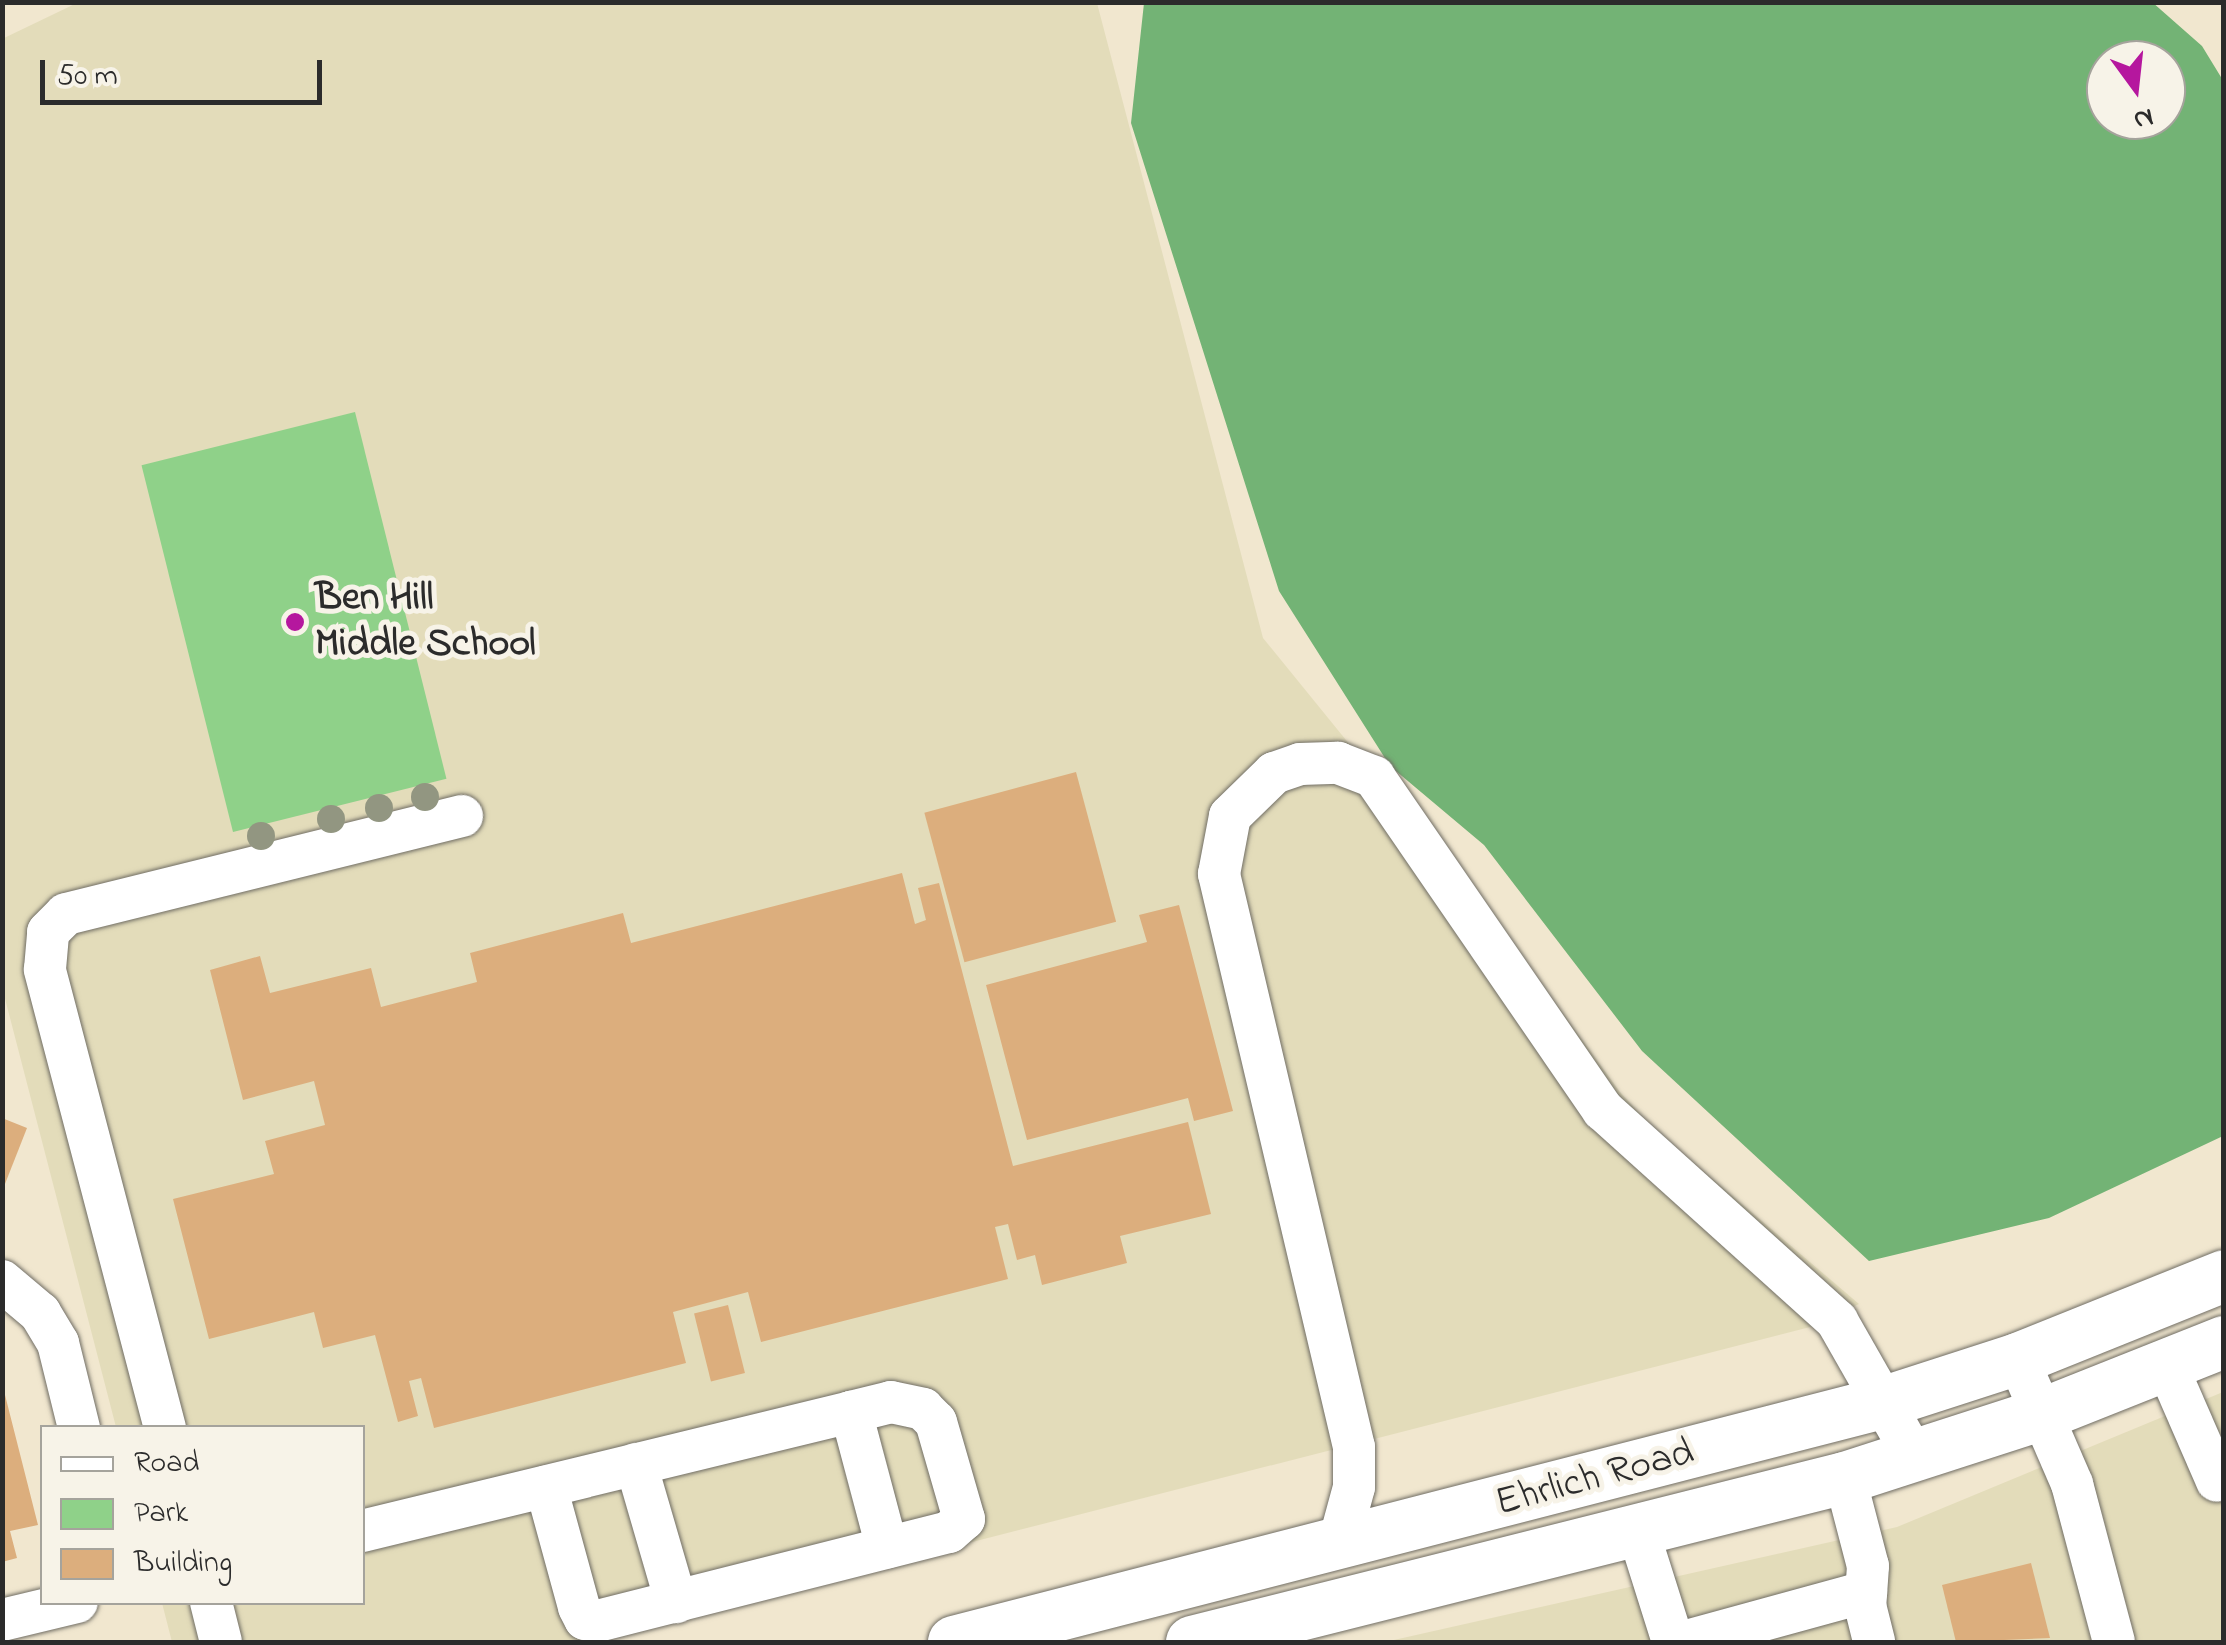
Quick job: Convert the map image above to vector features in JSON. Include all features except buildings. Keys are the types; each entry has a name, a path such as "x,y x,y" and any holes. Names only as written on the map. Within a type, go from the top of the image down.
{"main road":[{"name":"Ehrlich Road","path":"954,1642 1882,1403 2018,1359 2224,1276"},
{"name":"Ehrlich Road","path":"1192,1642 1639,1534 1915,1458 2043,1414 2224,1342"}],"street":[{"path":"1338,1546 1354,1487 1354,1447 1219,874 1230,816 1274,773 1300,764 1338,764 1374,777 1602,1110 1837,1321 1915,1458"},
{"path":"164,1425 45,969 48,932 66,914 462,816"},
{"path":"2,1281 40,1313 58,1343 78,1425"},
{"path":"2018,1359 2072,1484 2114,1642"},
{"path":"2167,1366 2221,1489"},
{"path":"365,1530 546,1486 636,1464 851,1412 891,1402 923,1409 941,1431 963,1510 957,1528 598,1622 585,1618 546,1486"},
{"path":"851,1412 887,1547"},
{"path":"636,1464 676,1602"},
{"path":"1845,1478 1868,1566 1866,1592 1874,1642"},
{"path":"1639,1534 1673,1642"},
{"path":"1683,1642 1866,1592"},
{"path":"212,1605 221,1642"}],"shaded area":[{"path":"79,2 1097,3 1263,638 1520,954 1620,1092 1653,1128 1859,1304 1810,1327 583,1642 172,1642 163,1605 365,1605 365,1425 115,1425 2,987 2,39"},
{"path":"2223,1392 2223,1642 1385,1642 1897,1527"}],"green space":[{"path":"2152,2 2202,46 2224,82 2223,1136 2049,1218 1869,1261 1642,1051 1484,845 1390,766 1279,591 1131,123 1144,3"},
{"name":"Ben Hill Middle School","path":"355,412 446,779 233,832 142,465"}],"place":[{"name":"Ben Hill Middle School","path":"295,622"}]}
